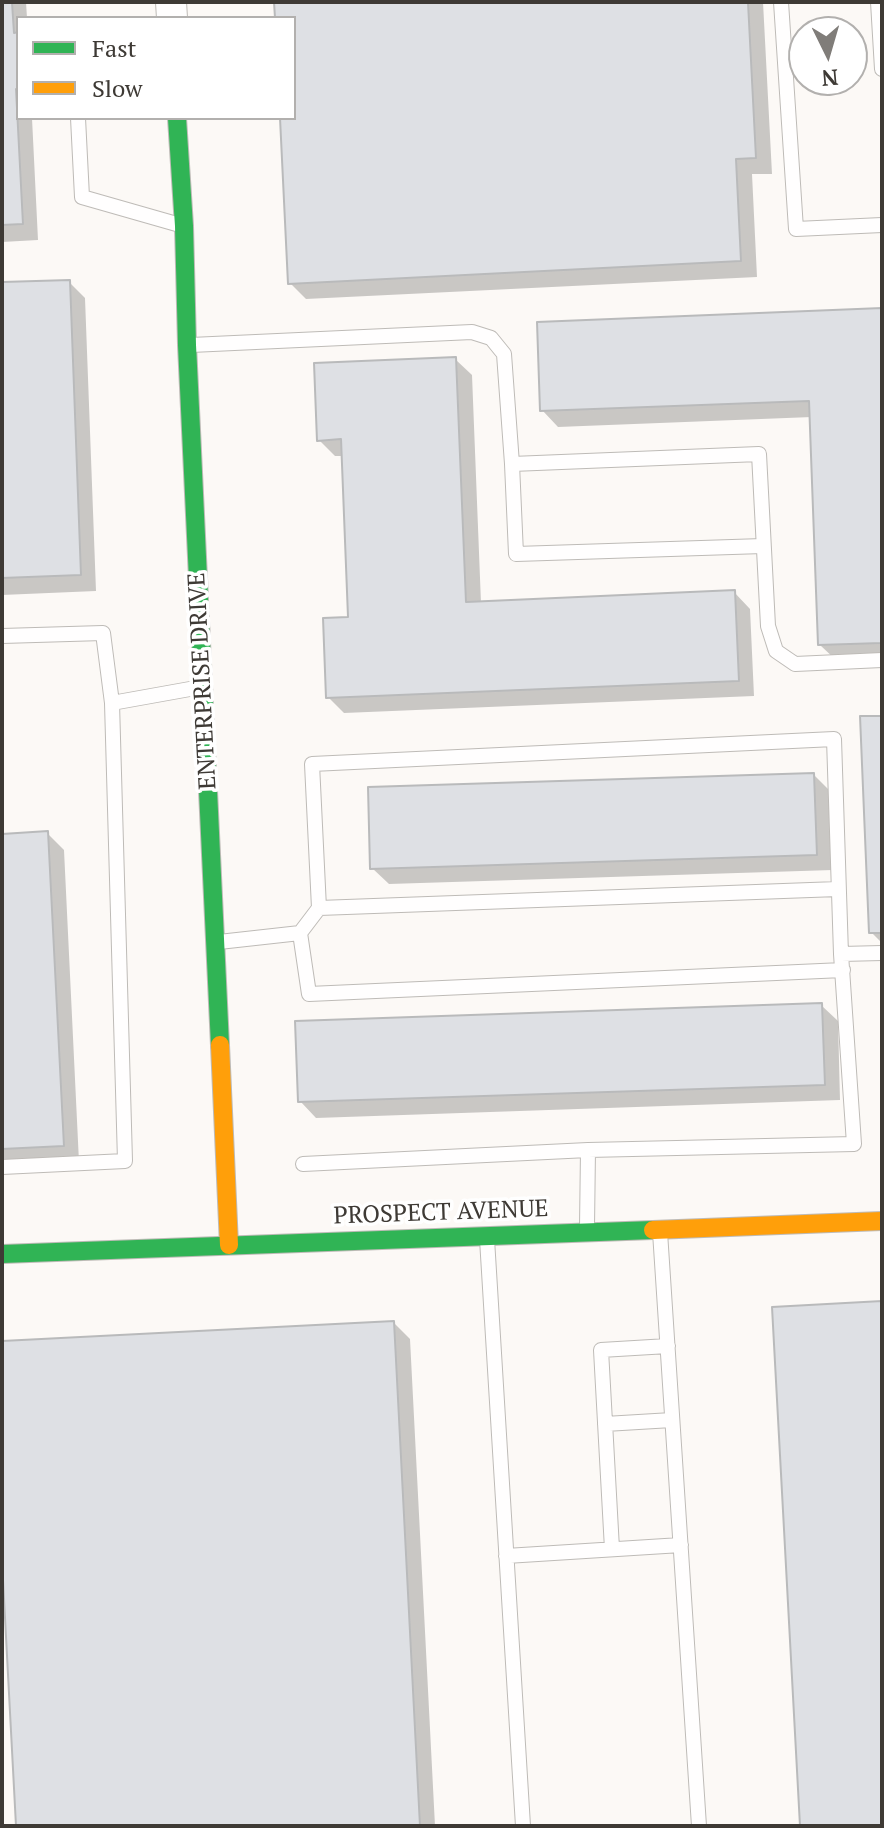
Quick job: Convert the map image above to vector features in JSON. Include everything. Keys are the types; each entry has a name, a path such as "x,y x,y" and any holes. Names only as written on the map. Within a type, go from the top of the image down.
{"street":[{"name":"ENTERPRISE DRIVE","path":"177,120 229,1245"},
{"name":"PROSPECT AVENUE","path":"2,1254 882,1221"}],"lane":[{"path":"781,2 796,229 882,225"},
{"path":"878,2 882,69"},
{"path":"78,120 82,197 184,226"},
{"path":"187,345 472,332 491,338 504,354 516,554 763,546"},
{"path":"512,464 759,454 768,626 776,651 795,664 882,660"},
{"path":"2,636 103,633 112,703 125,1161 2,1167"},
{"path":"112,703 203,687"},
{"path":"303,1164 588,1150 854,1144 843,970 841,954 834,739 312,764 319,908 300,933 309,994 843,970"},
{"path":"319,908 838,889"},
{"path":"215,943 300,933"},
{"path":"841,954 882,953"},
{"path":"587,1232 588,1150"},
{"path":"660,1230 699,1826"},
{"path":"487,1236 523,1826"},
{"path":"612,1549 601,1350 668,1346"},
{"path":"605,1424 672,1420"},
{"path":"506,1556 681,1545"}],"building":[{"path":"2,2 12,2 16,32 16,120 23,224 2,225"},
{"path":"274,2 748,2 756,158 736,159 741,261 288,284 280,120 296,120 296,16 275,16"},
{"path":"70,280 81,575 2,578 2,282"},
{"path":"882,308 882,643 818,645 809,401 540,411 537,322"},
{"path":"456,357 466,602 735,590 739,681 326,698 323,618 348,617 341,439 317,441 314,363"},
{"path":"860,716 882,716 882,933 869,933"},
{"path":"814,773 817,855 370,869 368,787"},
{"path":"48,831 64,1146 2,1149 2,834"},
{"path":"822,1003 825,1085 298,1102 295,1021"},
{"path":"882,1301 882,1826 800,1826 772,1307"},
{"path":"394,1321 420,1826 16,1826 2,1561 2,1341"}],"traffic: fast":[{"path":"177,120 220,1045"},
{"path":"2,1254 653,1230"}],"traffic: slow":[{"path":"220,1045 229,1245"},
{"path":"653,1230 882,1221"}]}
